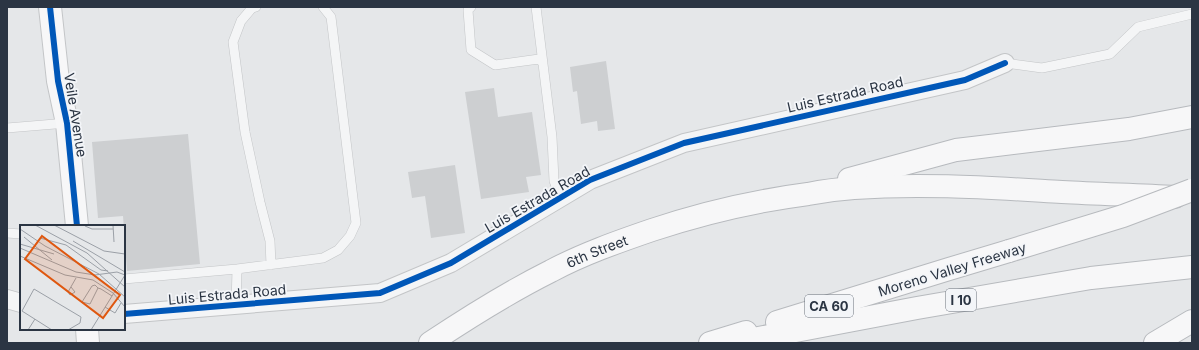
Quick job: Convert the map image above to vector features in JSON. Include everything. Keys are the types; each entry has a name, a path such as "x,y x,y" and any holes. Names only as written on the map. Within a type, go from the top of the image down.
{"main road":[{"name":"Veile Avenue","path":"50,7 58,81 67,123 77,225"},
{"name":"Veile Avenue","path":"65,7 73,80 67,123"},
{"path":"780,197 956,150 1130,129 1192,117"},
{"path":"780,197 852,188 949,185 1192,198"},
{"name":"Moreno Valley Freeway","path":"710,343 1123,216 1192,190"},
{"name":"6th Street","path":"430,343 486,306 552,270 604,247 708,213 780,197"},
{"name":"I 10","path":"732,343 917,308 1091,278 1192,267"},
{"path":"1154,343 1192,322"},
{"path":"1162,343 1192,322"},
{"path":"87,330 88,343"}],"street":[{"name":"Luis Estrada Road","path":"125,314 380,293 451,263 590,180 684,143 965,80 1005,62"},
{"path":"7,299 20,303"}],"lane":[{"path":"256,7 252,8 241,21 233,42 245,132 270,242 271,265"},
{"path":"125,279 237,269 323,258 338,250 350,236 356,223 330,17 323,7"},
{"path":"471,7 468,10 471,50 495,65 539,59 543,63"},
{"path":"536,7 552,137 554,181 560,198"},
{"path":"1005,62 1042,68 1110,54 1138,27 1192,14"},
{"path":"7,128 67,123"},
{"path":"7,233 20,234"},
{"path":"236,305 237,269"}],"building":[{"path":"606,61 615,129 598,131 597,121 581,124 577,91 573,92 570,67"},
{"path":"494,88 498,117 532,112 541,175 526,177 529,192 481,199 465,92"},
{"path":"188,134 200,264 127,271 125,225 124,225 123,216 98,218 92,142"},
{"path":"455,165 465,233 431,238 425,196 412,198 408,172"}],"cycle path":[{"path":"50,7 58,81 67,123 77,225"},
{"path":"125,314 380,293 451,263 590,180 684,143 965,80 1005,63"}]}
